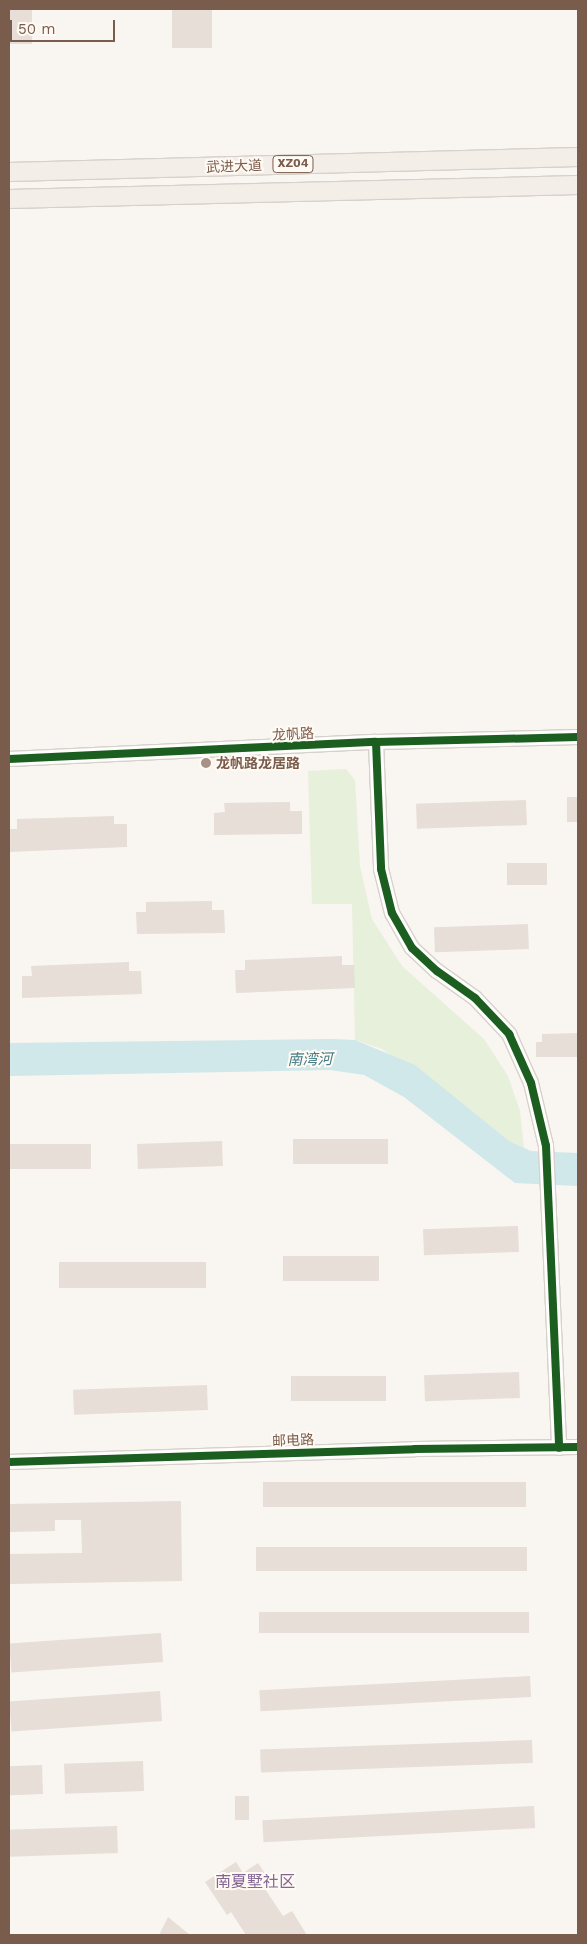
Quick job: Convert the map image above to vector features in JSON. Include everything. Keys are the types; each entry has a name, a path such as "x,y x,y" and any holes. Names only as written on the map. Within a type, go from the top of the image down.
{"main road":[{"name":"武进大道","path":"9,172 578,157"},
{"name":"武进大道","path":"9,199 578,185"}],"street":[{"name":"龙帆路","path":"9,760 376,742 578,737"},
{"path":"376,742 381,869 392,913 412,948 437,971 475,998 509,1034 531,1083 546,1146 559,1448"},
{"name":"邮电路","path":"9,1462 415,1449 578,1447"}],"green space":[{"path":"346,769 355,780 360,866 372,919 402,966 484,1039 508,1076 520,1111 524,1148 509,1141 382,1049 355,1040 352,904 312,904 308,771"}],"water":[{"name":"南湾河","path":"355,1040 415,1065 509,1141 531,1151 578,1153 578,1186 515,1183 404,1097 364,1075 330,1070 9,1076 9,1043"}],"building":[{"path":"9,9 32,9 32,44 9,44"},
{"path":"172,9 212,9 212,48 172,48"},
{"path":"567,797 578,797 578,822 567,822"},
{"path":"526,800 527,825 417,829 416,804"},
{"path":"290,802 290,811 302,811 302,834 214,835 214,813 225,812 224,803"},
{"path":"114,816 114,824 127,824 127,847 9,852 9,829 17,829 17,819"},
{"path":"507,863 547,863 547,885 507,885"},
{"path":"212,901 212,910 224,910 225,933 137,934 136,912 146,912 146,902"},
{"path":"528,924 529,949 435,952 434,927"},
{"path":"342,956 342,965 354,965 355,988 236,993 235,970 245,970 245,960"},
{"path":"129,962 129,971 141,971 142,994 22,998 22,976 32,976 31,966"},
{"path":"578,1033 578,1057 536,1057 536,1042 542,1042 542,1034"},
{"path":"293,1139 388,1139 388,1164 293,1164"},
{"path":"222,1141 223,1166 138,1169 137,1144"},
{"path":"9,1144 91,1144 91,1169 9,1169"},
{"path":"518,1226 519,1252 424,1255 423,1229"},
{"path":"283,1256 379,1256 379,1281 283,1281"},
{"path":"59,1262 206,1262 206,1288 59,1288"},
{"path":"519,1372 520,1398 425,1401 424,1375"},
{"path":"291,1376 386,1376 386,1401 291,1401"},
{"path":"207,1385 208,1410 74,1415 73,1390"},
{"path":"263,1482 526,1482 526,1507 263,1507"},
{"path":"181,1501 182,1581 9,1584 9,1554 82,1553 81,1520 55,1520 55,1531 9,1532 9,1504"},
{"path":"256,1547 527,1547 527,1571 256,1571"},
{"path":"259,1612 529,1612 529,1633 259,1633"},
{"path":"161,1633 163,1662 11,1673 9,1644"},
{"path":"530,1676 531,1697 260,1711 259,1690"},
{"path":"160,1691 162,1721 11,1731 9,1702"},
{"path":"532,1740 533,1763 261,1772 260,1749"},
{"path":"143,1761 144,1791 65,1794 64,1764"},
{"path":"42,1765 43,1794 10,1795 9,1766"},
{"path":"235,1796 249,1796 249,1820 235,1820"},
{"path":"534,1806 535,1828 264,1842 262,1820"},
{"path":"117,1826 118,1853 10,1857 9,1830"},
{"path":"236,1862 243,1873 258,1863 272,1884 265,1889 283,1916 292,1911 307,1935 246,1935 231,1912 227,1915 205,1882"},
{"path":"168,1917 190,1935 159,1935"}],"cycle path":[{"path":"9,759 376,742 578,737"},
{"path":"376,742 381,869 392,913 412,948 437,971 475,998 509,1034 531,1083 546,1146 559,1448"},
{"path":"9,1462 415,1449 578,1447"}],"place":[{"name":"龙帆路龙居路","path":"206,763"}],"district":[{"name":"南夏墅社区","path":"255,1882"}]}
